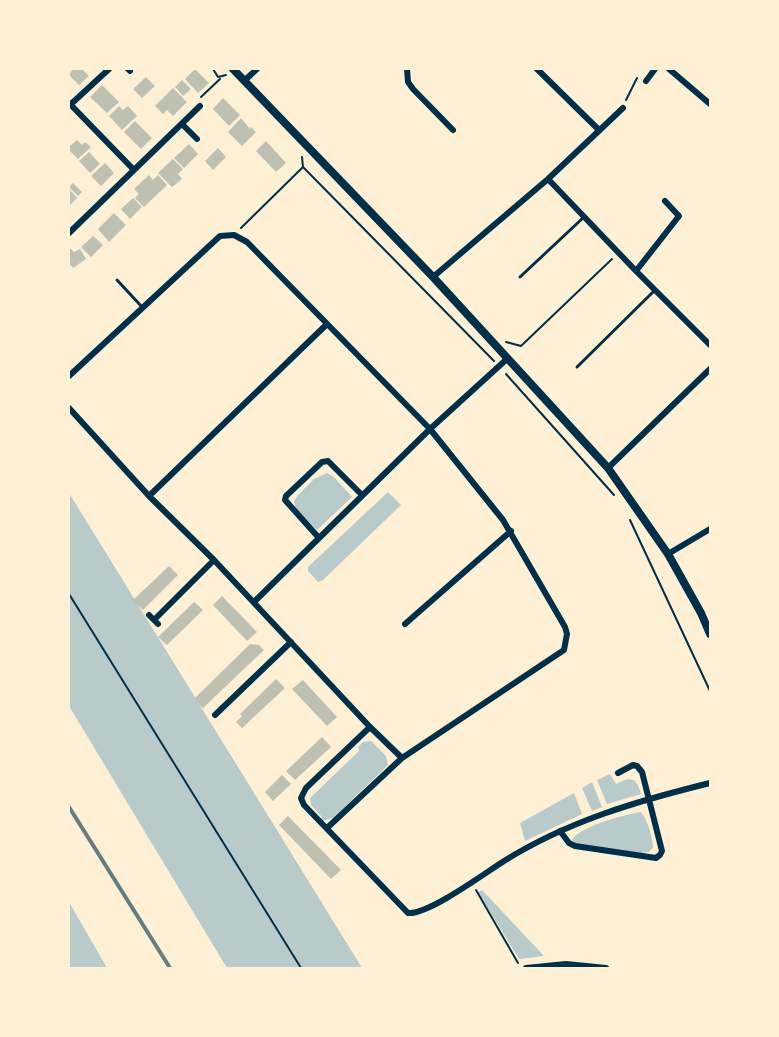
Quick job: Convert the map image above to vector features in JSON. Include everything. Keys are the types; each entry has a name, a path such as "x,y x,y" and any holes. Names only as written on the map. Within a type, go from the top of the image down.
{"street":[{"path":"109,69 70,104 134,170"},
{"path":"233,69 434,277 608,468 668,554 710,634"},
{"path":"245,80 257,69"},
{"path":"407,69 408,82 413,89 453,129"},
{"path":"537,69 599,130"},
{"path":"646,81 655,69"},
{"path":"669,69 710,104"},
{"path":"69,233 182,124 200,103"},
{"path":"434,277 548,179 623,108"},
{"path":"182,124 197,140"},
{"path":"548,179 710,345"},
{"path":"636,271 679,216 665,201"},
{"path":"69,376 219,236 234,235 247,242 429,429 511,531 567,634 564,650 402,758 327,828"},
{"path":"149,496 327,324"},
{"path":"254,602 429,429 508,358"},
{"path":"608,468 710,369"},
{"path":"69,408 149,496 254,602 370,727 402,758"},
{"path":"319,538 285,500 286,496 322,462 328,461 362,495"},
{"path":"668,554 710,529"},
{"path":"405,624 511,531"},
{"path":"153,620 214,561"},
{"path":"215,715 291,642"},
{"path":"370,727 303,792 301,798 304,805 408,913 420,912 472,883 506,860 592,816 649,798 710,783"},
{"path":"560,831 574,846 656,858 662,851 642,772 633,765 618,773"},
{"path":"526,968 566,964 606,968"}],"lane":[{"path":"520,276 584,217"},
{"path":"117,280 143,308"},
{"path":"577,367 656,290"}],"path":[{"path":"200,103 219,78 213,69"},
{"path":"623,108 639,75"},
{"path":"234,235 303,167 500,366 618,500"},
{"path":"499,340 521,346 618,253"},
{"path":"631,520 710,691"},
{"path":"69,594 301,968"},
{"path":"472,883 521,968"}],"shaded area":[{"path":"327,473 333,476 352,497 317,530 296,509 294,501 314,479"},
{"path":"388,492 401,505 323,580 318,582 308,571 308,567"},
{"path":"69,493 362,968 227,968 69,706"},
{"path":"371,741 386,756 388,765 333,818 322,821 322,817 311,805 310,798 359,751 358,747 363,742"},
{"path":"610,774 616,784 627,779 634,780 641,794 607,804 597,780"},
{"path":"592,782 602,807 592,811 582,788"},
{"path":"574,793 582,814 525,841 520,823"},
{"path":"641,812 652,838 653,847 649,852 640,853 576,844 572,840 583,830 614,818"},
{"path":"482,890 544,956 519,959 478,892"},
{"path":"69,902 107,968 69,968"}],"building":[{"path":"73,69 82,69 89,76 79,85 69,75"},
{"path":"195,69 209,83 198,93 185,79"},
{"path":"146,77 155,86 142,98 133,89"},
{"path":"182,80 191,89 183,96 175,87"},
{"path":"102,85 119,102 107,113 90,97"},
{"path":"173,88 187,102 173,116 167,110 163,114 155,106"},
{"path":"223,98 240,115 229,126 213,109"},
{"path":"119,106 123,110 128,106 137,116 122,130 109,116"},
{"path":"241,118 250,129 251,127 256,132 242,146 228,132"},
{"path":"135,121 152,138 141,149 124,132"},
{"path":"77,140 82,145 85,142 91,147 78,159 69,150 69,147"},
{"path":"266,141 286,163 276,172 256,151"},
{"path":"189,144 198,154 184,168 174,158"},
{"path":"218,148 226,157 213,170 205,161"},
{"path":"89,152 100,164 90,173 79,161"},
{"path":"173,159 183,169 178,174 182,179 172,187 158,173"},
{"path":"105,163 114,173 101,186 91,176"},
{"path":"149,175 153,180 158,175 167,185 144,207 135,198 139,194 134,189"},
{"path":"73,183 82,192 78,196 69,187"},
{"path":"69,189 77,198 69,206"},
{"path":"133,198 142,207 130,219 121,209"},
{"path":"114,213 126,225 109,242 98,229"},
{"path":"93,236 103,245 91,257 81,247"},
{"path":"80,249 86,259 73,268 69,263 69,250 74,252"},
{"path":"169,566 178,575 143,610 133,600"},
{"path":"222,596 257,632 247,641 213,605"},
{"path":"194,602 203,610 167,645 158,637"},
{"path":"250,644 259,645 264,650 203,708 194,699"},
{"path":"276,679 285,688 242,728 236,722 242,716 240,714"},
{"path":"303,680 337,717 327,726 292,689"},
{"path":"322,737 331,747 295,780 286,771"},
{"path":"282,775 291,784 273,801 265,792"},
{"path":"288,816 341,870 331,879 279,825"}],"railway":[{"path":"69,807 170,968"}]}
